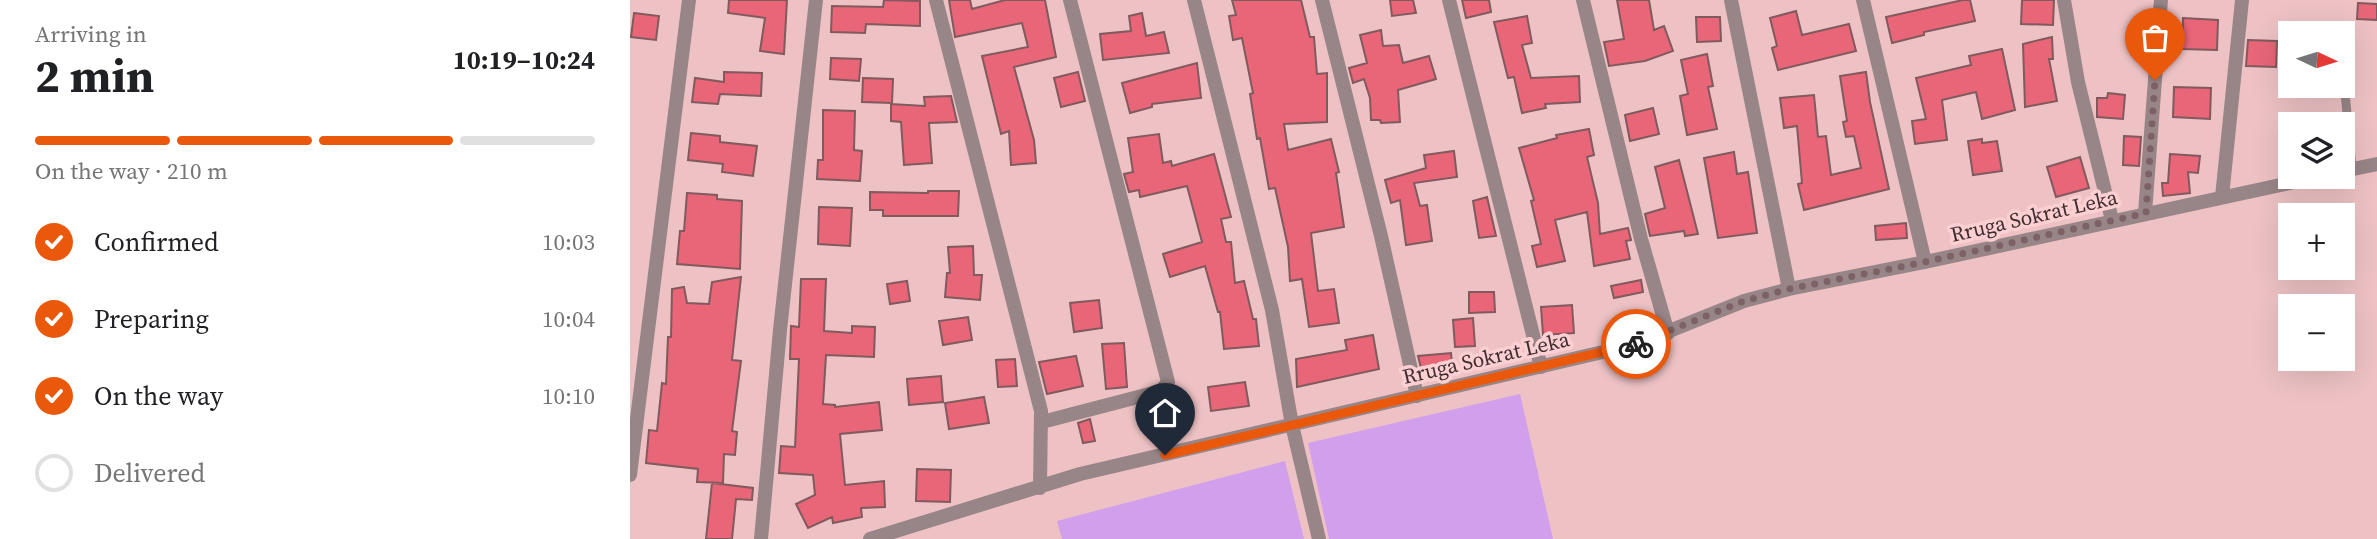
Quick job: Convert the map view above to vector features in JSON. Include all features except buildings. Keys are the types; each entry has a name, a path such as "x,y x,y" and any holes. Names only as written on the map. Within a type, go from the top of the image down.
{"street":[{"path":"630,475 690,0"},
{"path":"761,539 778,343 816,0"},
{"path":"936,0 1042,422 1040,488"},
{"path":"1042,422 1161,391 1168,382 1070,0"},
{"path":"1194,0 1272,310 1292,425 1319,539"},
{"path":"1322,0 1381,236 1417,396"},
{"path":"1449,0 1541,367"},
{"path":"1583,0 1641,239 1668,333"},
{"path":"1731,0 1789,289"},
{"path":"1863,0 1925,262"},
{"path":"2064,0 2078,82 2112,220"},
{"path":"2146,213 2161,0"},
{"path":"2222,197 2242,0"},
{"path":"2355,169 2377,164"},
{"name":"Rruga Sokrat Leka","path":"870,539 1080,474 1637,344 1744,301 1789,289 2278,185"}],"shaded area":[{"path":"1520,394 1553,539 1329,539 1308,443"},
{"path":"1285,461 1304,539 1062,539 1057,521"}],"way so far":[{"path":"1636,344 1744,301 1789,289 2146,213 2155,80"}],"route":[{"path":"1165,455 1636,344"}]}
